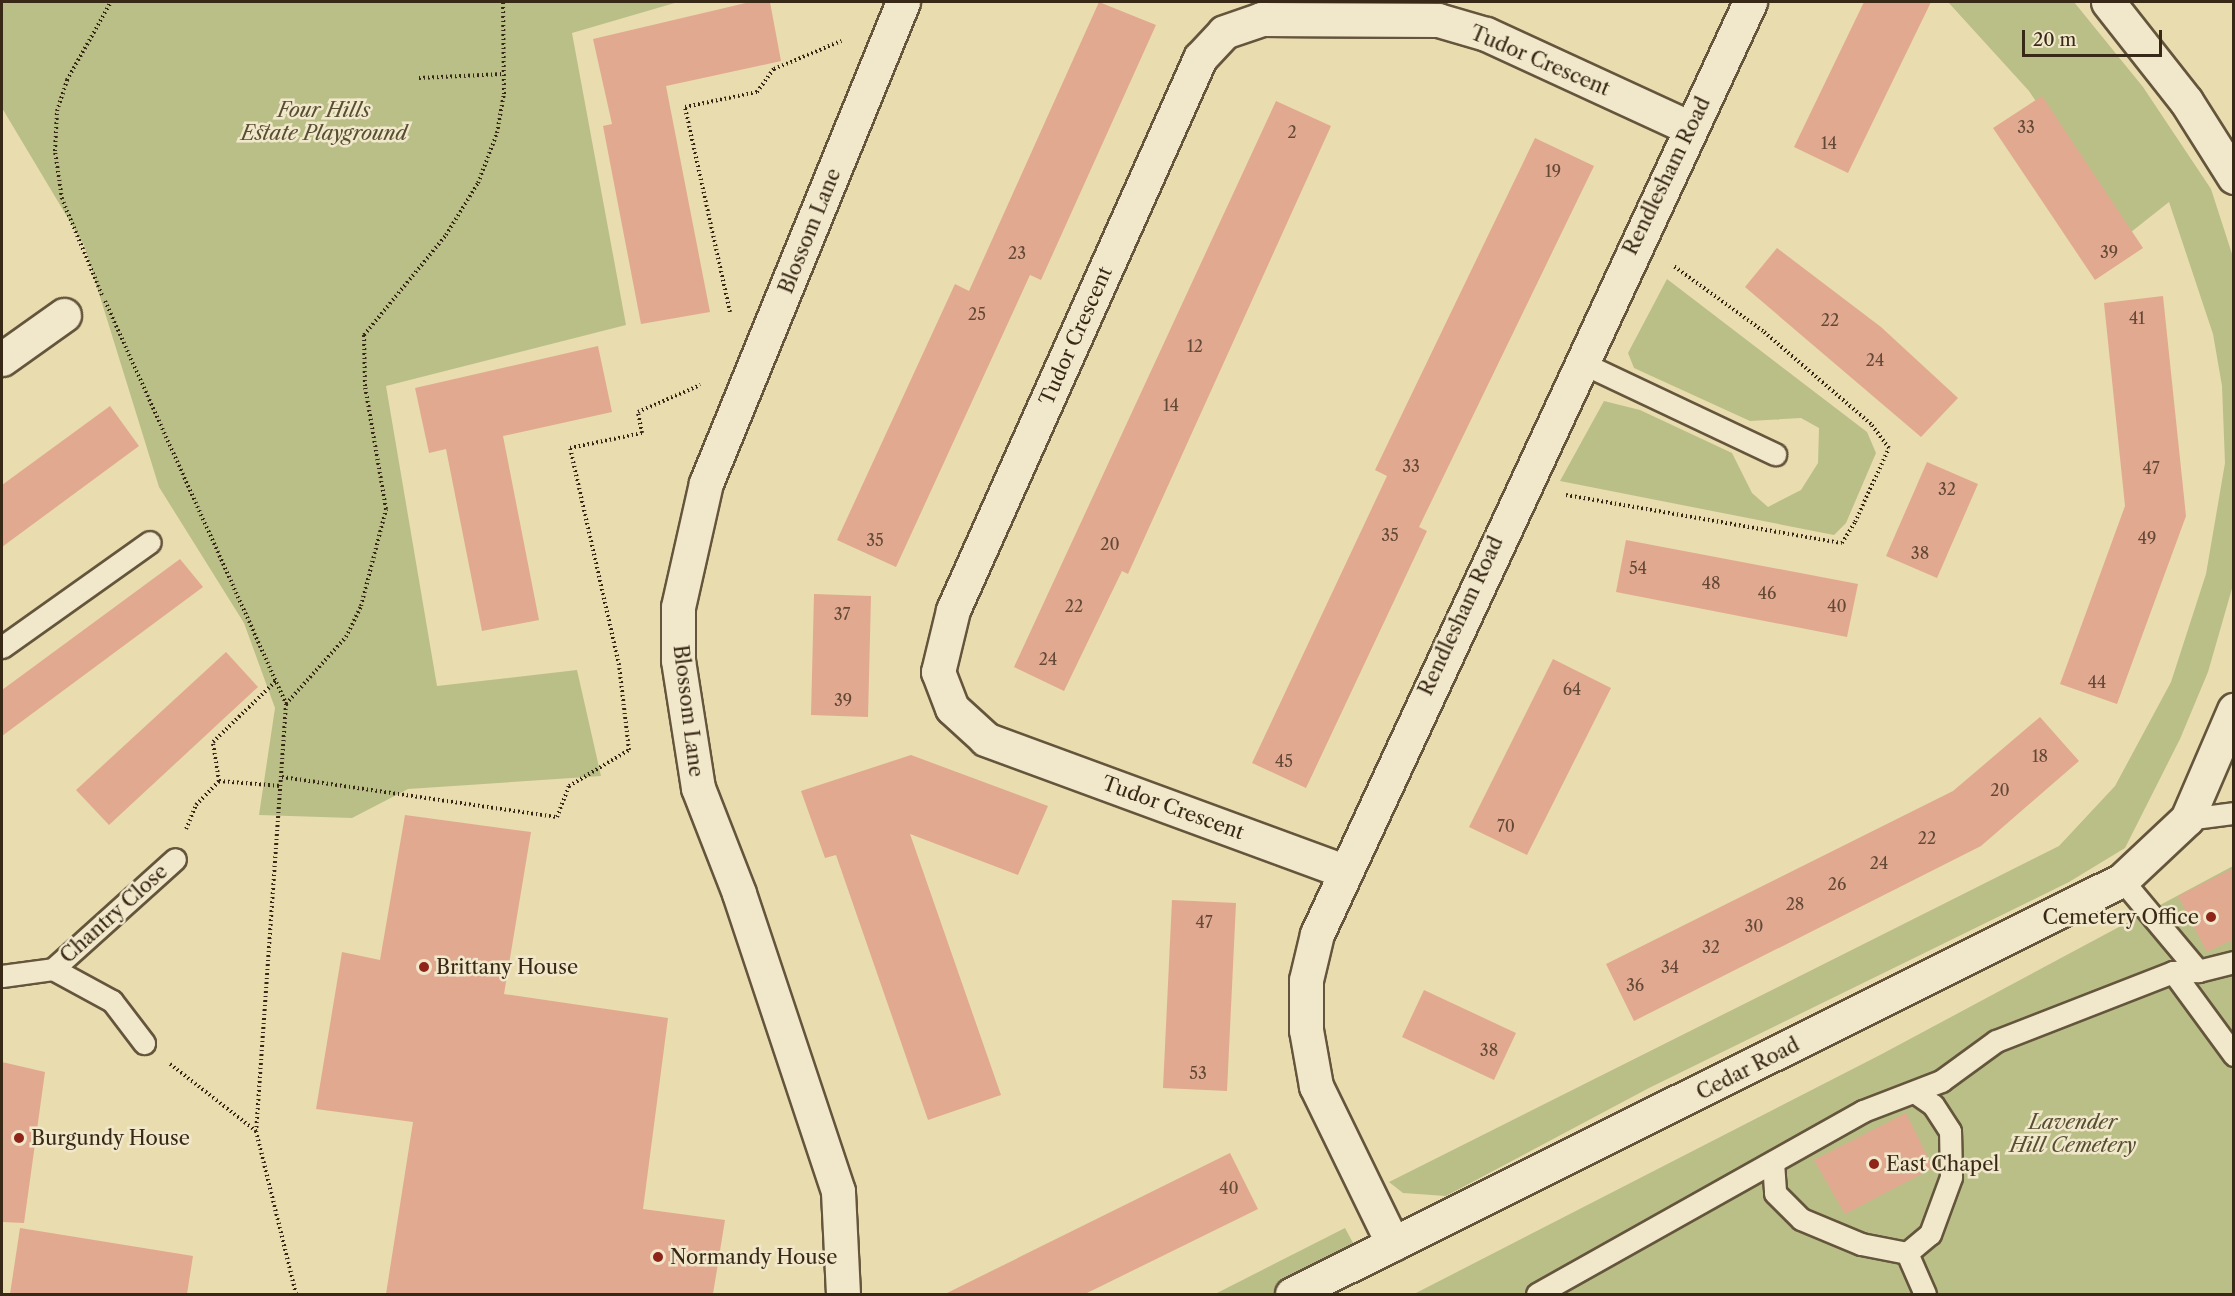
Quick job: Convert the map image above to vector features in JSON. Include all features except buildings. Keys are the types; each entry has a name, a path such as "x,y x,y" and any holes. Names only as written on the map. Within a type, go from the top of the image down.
{"street":[{"name":"Blossom Lane","path":"843,1294 838,1191 739,893 698,788 678,660 678,607 706,483 903,2"},
{"name":"Rendlesham Road","path":"1393,1244 1316,1086 1306,1030 1308,969 1344,871 1750,2"},
{"path":"2108,2 2186,101 2234,177"},
{"name":"Tudor Crescent","path":"1344,871 987,739 952,708 938,672 953,610 1200,58 1224,33 1262,19 1438,20 1486,33 1690,128"},
{"path":"2,360 64,315"},
{"path":"2187,819 2234,710"},
{"name":"Cedar Road","path":"1292,1294 2122,880 2187,819"}],"lane":[{"path":"1580,362 1775,454"},
{"path":"2,647 150,542"},
{"path":"2187,819 2234,813"},
{"name":"Chantry Close","path":"2,976 53,969 175,859"},
{"path":"2122,880 2198,971"},
{"path":"1537,1294 1863,1111 1916,1093 1996,1041 2173,972 2198,971 2234,962"},
{"name":"Chantry Close","path":"53,969 112,1001 144,1043"},
{"path":"2173,972 2234,1055"},
{"path":"1907,1253 1930,1234 1951,1177 1950,1131 1933,1105 1916,1093"},
{"path":"1773,1162 1775,1192 1801,1219 1861,1244 1907,1253"},
{"path":"1907,1253 1925,1294"}],"path":[{"path":"111,2 67,80 57,111 55,151 62,199 286,704 256,1131 296,1294"},
{"path":"286,704 346,637 380,545 384,477 365,386 364,335 446,236 478,183 497,133 503,74 503,2"},
{"path":"732,319 685,106 758,92 774,69 852,36"},
{"path":"419,78 503,74"},
{"path":"282,777 556,817 569,786 629,750 619,665 570,448 642,433 638,412 712,380"},
{"path":"219,781 213,742 276,681"},
{"path":"219,781 282,786"},
{"path":"175,859 196,805 219,781"},
{"path":"144,1043 256,1131"}],"green space":[{"name":"Four Hills Estate Playground","path":"2,2 678,2 572,33 626,325 386,386 437,686 577,670 601,776 408,789 352,818 259,815 275,708 244,623 159,487 84,245 2,108"},
{"path":"1948,2 2074,2 2143,87 2211,189 2233,257 2233,585 2208,672 2180,739 2125,848 2069,882 1649,1088 1446,1196 1403,1193 1389,1182 2059,846 2115,786 2171,682 2206,574 2225,463 2222,386 2213,334 2169,202 2126,236 2029,91"},
{"path":"1667,279 1867,432 1876,453 1846,523 1834,535 1560,481 1604,401 1640,410 1732,453 1752,493 1768,507 1801,490 1818,463 1819,428 1801,418 1750,421 1634,368 1628,353"},
{"name":"Lavender Hill Cemetery","path":"2233,866 2233,1294 1414,1294 1880,1055"},
{"path":"1345,1228 1359,1254 1280,1294 1215,1294"}],"place":[{"name":"Cemetery Office","path":"2211,917"},
{"name":"Brittany House","path":"424,967"},
{"name":"Burgundy House","path":"19,1138"},
{"name":"East Chapel","path":"1874,1164"},
{"name":"Normandy House","path":"658,1257"}]}
